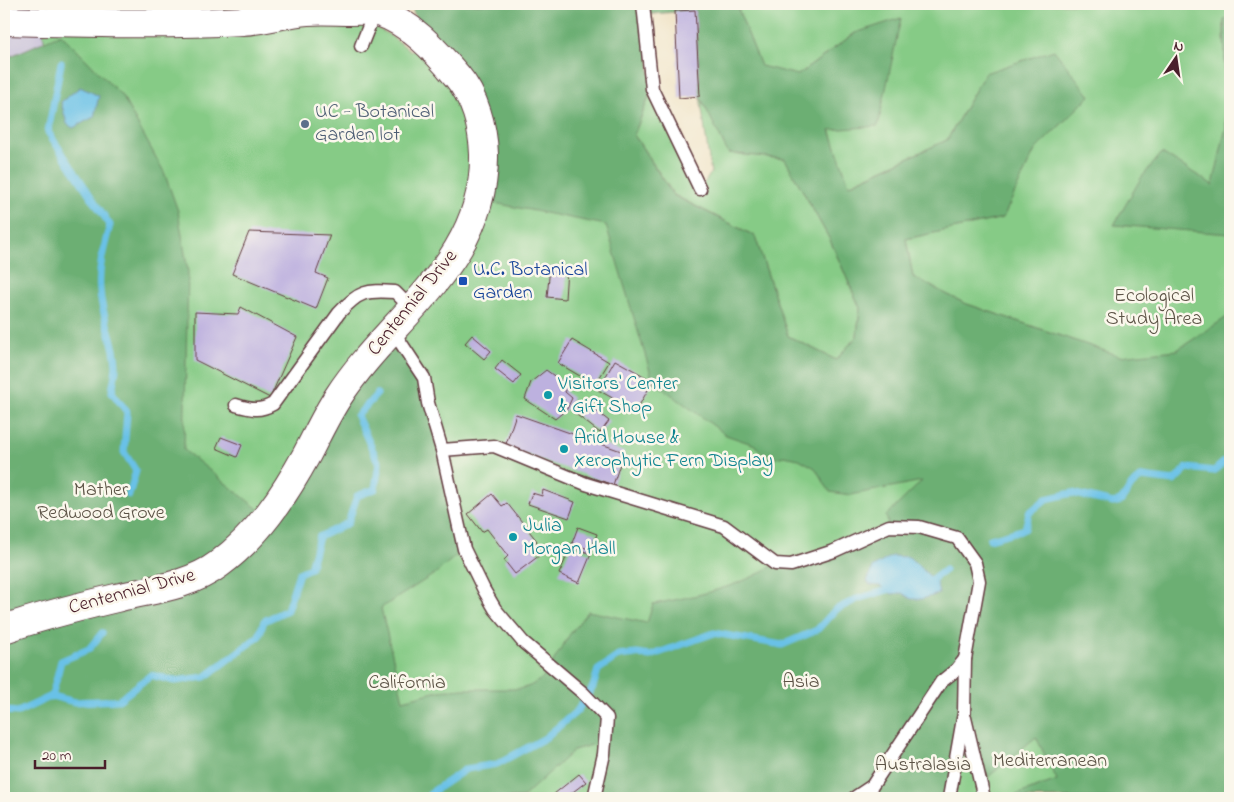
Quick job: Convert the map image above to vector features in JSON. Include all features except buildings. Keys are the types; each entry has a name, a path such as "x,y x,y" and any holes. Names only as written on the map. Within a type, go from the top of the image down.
{"street":[{"name":"Centennial Drive","path":"4,21 112,24 246,16 306,7 375,11 399,21 422,39 464,83 477,112 484,141 484,171 479,200 470,226 454,257 412,309 360,367 337,398 305,458 268,517 244,545 216,567 186,582 45,614 4,629"}],"lane":[{"path":"4,6 8,4"},
{"path":"643,4 652,88 700,189"},
{"path":"362,46 375,11"},
{"path":"236,405 252,410 264,409 273,404 339,313 362,292 395,292 412,309"},
{"path":"393,331 424,378 428,403 442,450 464,548 484,590 495,609 523,642 583,693 607,718 604,754 594,798"},
{"path":"442,450 494,446 586,484 724,526 775,564 791,566 834,552 889,526 920,527 957,538 975,563 979,581 965,660 964,713 949,798"},
{"path":"854,798 872,786 941,682 965,660"},
{"path":"964,713 984,798"}],"shaded area":[{"path":"4,4 42,4 45,42 4,59"}],"green space":[{"path":"42,4 109,4 355,16 388,34 411,51 422,39 612,212 873,436 1052,333 964,303 913,277 906,239 1002,218 1035,150 1090,95 985,73 947,140 848,185 830,129 855,33 798,75 761,67 736,4 1230,4 1230,16 1224,21 1225,76 1230,71 1230,385 1094,798 4,798 4,59 44,42"},
{"path":"409,4 623,4 625,6 628,4 736,4 761,66 798,75 855,33 901,18 878,126 830,130 849,185 947,140 985,73 1054,50 1090,96 1035,150 1003,218 906,239 913,277 964,303 1120,356 1177,350 1230,315 1230,798 1015,798 1016,795 1057,780 1036,737 981,783 965,715 949,798 594,798 605,741 574,750 522,798 4,798 4,59 61,34 122,96 164,172 178,211 188,272 184,450 268,517 393,331 424,378 464,549 436,573 381,608 403,700 438,691 520,689 530,686 543,678 570,634 588,611 647,623 653,604 717,590 747,579 775,564 791,565 889,526 886,516 922,481 851,495 830,492 815,468 799,459 784,456 769,460 755,445 726,435 653,381 606,225 479,200 484,141 422,39 411,5","holes":["695,10 700,96 728,153 785,159 830,240 860,308 857,336 836,360 788,336 755,236 673,195 634,135 652,89 644,15"]},
{"path":"1230,16 1230,234 1114,225 1141,178 1162,153 1213,185 1226,127 1224,20"},
{"path":"652,89 700,189 711,173 700,96 728,153 785,159 830,240 860,308 857,336 836,360 788,336 755,236 674,195 634,135"}],"water":[{"path":"80,87 99,96 94,117 73,128 67,124 61,102"},
{"path":"892,556 909,557 933,579 937,584 939,594 922,599 911,599 902,593 892,594 880,586 870,585 867,581 873,567"}],"waterway":[{"path":"61,63 48,132 110,225 101,265 100,290 115,355 116,368 112,392 127,412 124,452 136,471 129,495"},
{"path":"4,711 18,712 52,696 75,702 119,700 151,675 175,681 205,677 259,636 264,621 287,610 299,573 310,568 319,537 348,523 357,496 375,489 379,464 357,416 377,394"},
{"path":"990,539 1025,529 1029,513 1046,499 1072,493 1113,503 1121,501 1132,485 1142,477 1174,481 1187,468 1214,471 1230,459"},
{"path":"926,581 933,579 945,570"},
{"path":"427,798 432,792 466,769 497,764 545,738 577,711 593,687 598,670 618,656 637,654 650,656 714,633 782,645 817,630 835,610 857,599 894,588"},
{"path":"52,696 61,661 89,649 102,633"}],"place":[{"name":"UC - Botanical Garden lot","path":"305,124"},
{"name":"U.C. Botanical Garden","path":"463,281"},
{"name":"Visitors' Center & Gift Shop","path":"548,395"},
{"name":"Arid House & Xerophytic Fern Display","path":"564,449"},
{"name":"Julia Morgan Hall","path":"513,537"}],"park label":[{"name":"Ecological Study Area","path":"1154,308"},
{"name":"Mather Redwood Grove","path":"101,502"},
{"name":"Asia","path":"801,682"},
{"name":"California","path":"407,683"},
{"name":"Mediterranean","path":"1050,761"},
{"name":"Australasia","path":"923,765"}]}
